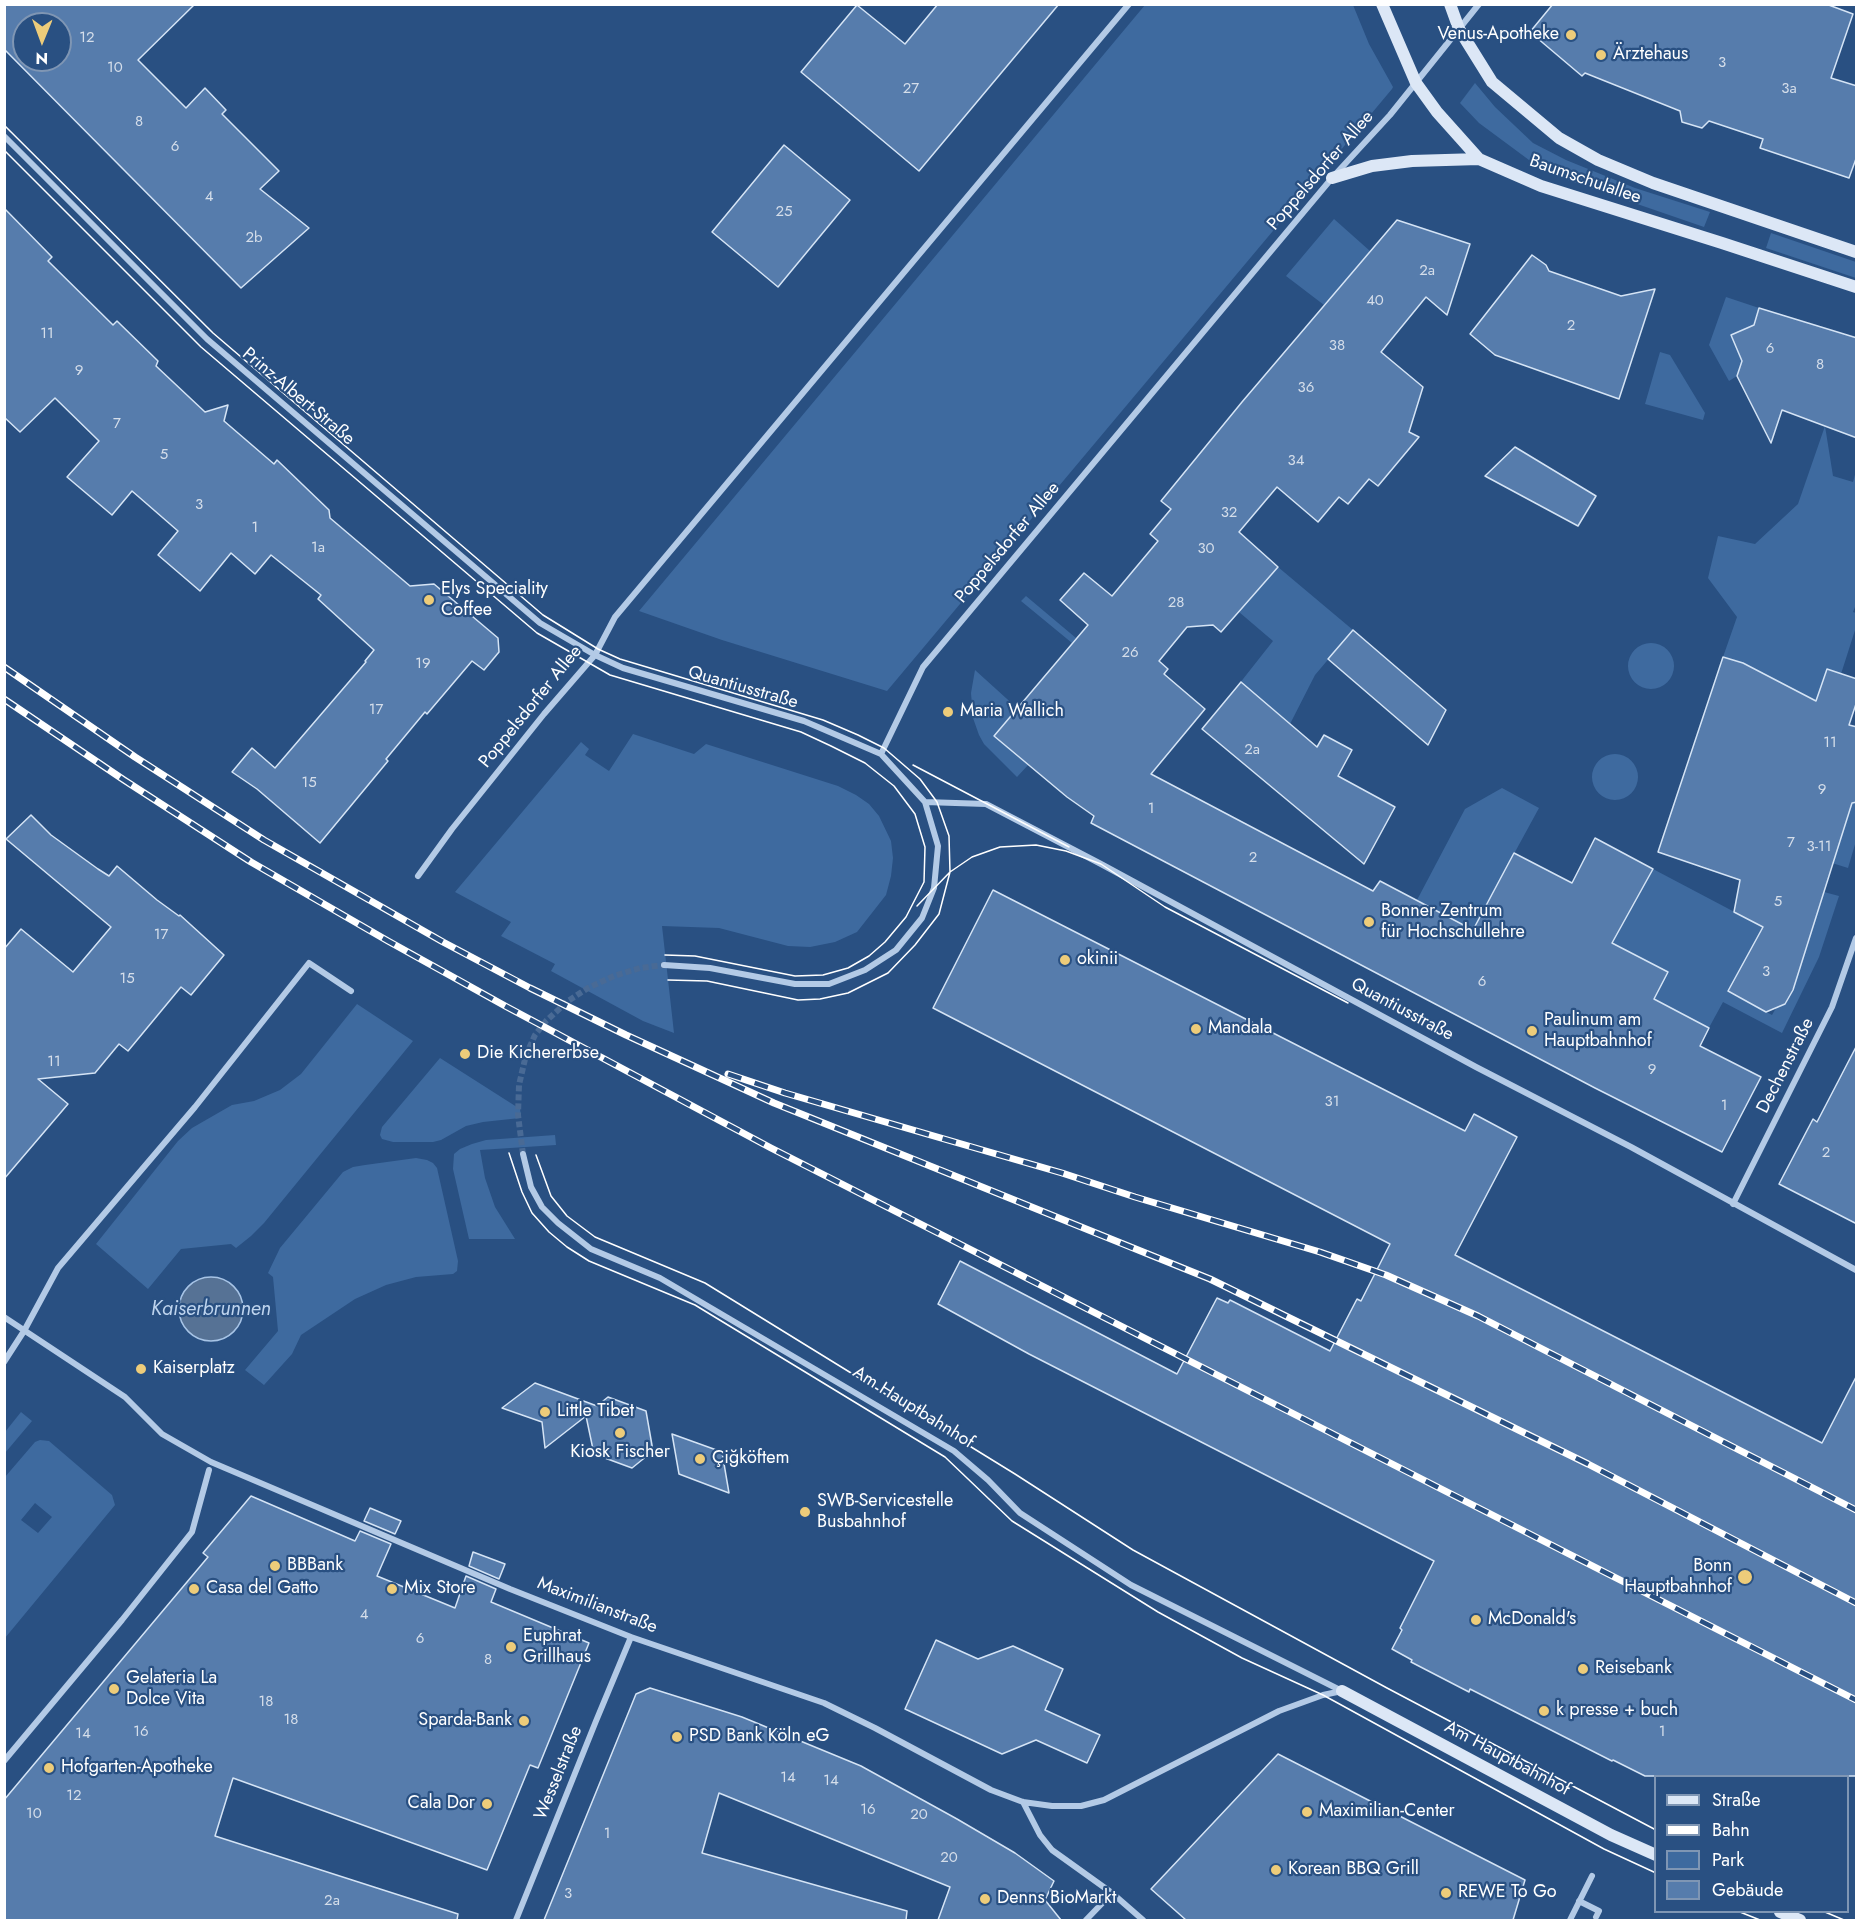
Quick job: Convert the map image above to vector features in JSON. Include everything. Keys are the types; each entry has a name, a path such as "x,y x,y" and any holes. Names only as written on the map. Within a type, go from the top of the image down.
{"street":[{"name":"Poppelsdorfer Allee","path":"418,876 537,722 595,655 615,617 1129,4"},
{"name":"Baumschulallee","path":"1382,4 1416,83 1437,112 1479,159 1541,186 1857,287"},
{"name":"Baumschulallee","path":"1450,4 1459,29 1492,82 1559,138 1599,160 1653,183 1857,252"},
{"name":"Poppelsdorfer Allee","path":"880,754 923,667 1332,178 1377,130 1479,4"},
{"name":"Prinz-Albert-Straße","path":"4,136 207,339 540,623 595,655"},
{"path":"1332,178 1372,166 1402,162 1479,159"},
{"name":"Quantiusstraße","path":"595,655 622,668 804,721 880,754"},
{"path":"664,965 710,968 795,984 829,984 865,970 896,950 921,918 934,888 938,846 925,802 880,754"},
{"name":"Quantiusstraße","path":"925,802 986,804 1094,860 1466,1062 1631,1147 1857,1270"},
{"name":"Dechenstraße","path":"1733,1204 1832,1007 1857,938"},
{"path":"4,1362 24,1331 58,1268 195,1107 309,963 351,990"},
{"name":"Am Hauptbahnhof","path":"523,1154 531,1187 542,1207 591,1249 660,1278 954,1451 988,1480 1020,1513 1131,1586 1342,1691 1611,1835 1654,1854"},
{"name":"Maximilianstraße","path":"4,1317 125,1397 162,1434 211,1462 367,1530 632,1637 824,1704 875,1728 991,1790 1023,1802"},
{"path":"4,1761 192,1532 209,1470"},
{"name":"Wesselstraße","path":"516,1920 632,1637"},
{"path":"1023,1802 1052,1806 1081,1806 1104,1800 1279,1711 1323,1695 1342,1691"},
{"path":"1023,1802 1040,1834 1052,1850 1112,1893 1143,1920"},
{"path":"1570,1920 1592,1876"},
{"path":"1086,1920 1112,1893"},
{"path":"1579,1901 1599,1911 1596,1917"},
{"path":"1784,1913 1800,1920"}],"green space":[{"path":"1145,5 1353,5 1369,44 1393,87 887,691 722,640 639,611"},
{"path":"1475,83 1495,107 1533,143 1566,160 1635,188 1710,212 1704,227 1553,175 1529,160 1479,123 1460,103"},
{"path":"1334,219 1370,251 1324,305 1286,276"},
{"path":"1771,233 1856,262 1856,278 1766,248"},
{"path":"1726,297 1759,308 1752,330 1743,329 1736,334 1744,353 1737,376 1729,381 1709,345"},
{"path":"1660,352 1670,355 1705,413 1703,420 1645,404"},
{"path":"1825,426 1833,476 1853,482 1856,471 1856,607 1853,612 1856,613 1856,627 1841,674 1827,669 1817,702 1743,663 1723,657 1737,617 1708,578 1718,536 1755,544 1798,504"},
{"path":"1278,567 1353,630 1315,675 1290,724 1273,709 1232,693 1273,641 1239,612"},
{"path":"1026,596 1076,638 1072,643 1021,601"},
{"path":"1651,643 1667,650 1674,666 1667,682 1651,689 1635,682 1628,666 1635,650"},
{"path":"975,670 1017,708 995,736 1029,764 1017,777 984,744 979,735 973,718 971,693"},
{"path":"633,734 694,754 706,744 838,786 869,804 879,816 891,841 893,858 886,895 857,932 835,942 810,947 788,946 719,928 662,926 674,1033 643,1021 551,971 555,964 501,936 511,922 455,892 581,742 589,749 585,755 609,771"},
{"path":"1615,754 1631,761 1638,777 1631,793 1615,800 1599,793 1592,777 1599,761"},
{"path":"1502,788 1539,808 1473,929 1417,900 1465,809"},
{"path":"1852,802 1856,802 1856,841 1848,868 1832,863"},
{"path":"1653,869 1763,927 1728,992 1772,1015 1776,1008 1785,1004 1793,989 1824,892 1839,896 1819,957 1782,1033 1723,1002 1705,1035 1693,1030 1673,1034 1683,1014 1654,999 1668,972 1606,954"},
{"path":"357,1004 413,1041 251,1236 236,1248 231,1244 181,1249 148,1289 96,1244 178,1141 192,1128 232,1105 254,1101 280,1090 301,1074"},
{"path":"440,1058 520,1109 520,1118 466,1126 433,1142 393,1142 382,1139 380,1135 382,1127"},
{"path":"555,1135 556,1145 480,1150 485,1178 495,1207 515,1239 469,1239 453,1169 454,1154 460,1149 486,1140"},
{"path":"416,1158 427,1160 437,1168 458,1261 457,1271 453,1274 416,1277 386,1285 355,1299 301,1335 292,1354 264,1385 245,1370 278,1331 273,1277 268,1273 280,1248 343,1172 353,1167"},
{"path":"21,1412 32,1421 5,1453 5,1432"},
{"path":"49,1441 112,1495 115,1505 5,1638 5,1477 35,1442","holes":["35,1503 52,1517 38,1533 21,1520"]}],"water":[{"name":"Kaiserbrunnen","path":"211,1277 229,1283 237,1291 243,1309 237,1327 229,1335 211,1341 193,1335 185,1327 179,1309 185,1291 193,1283"}],"building":[{"path":"4,4 195,4 138,60 186,108 205,88 226,110 222,114 279,171 260,189 309,228 241,288 27,72 72,72 72,12 12,12 12,57 4,49"},
{"path":"938,4 1059,4 919,171 801,72 857,5 905,44"},
{"path":"1553,4 1826,4 1853,14 1831,78 1857,86 1857,156 1849,178 1760,148 1763,139 1709,121 1702,128 1682,122 1680,111 1585,73 1582,76 1530,32"},
{"path":"784,145 850,200 778,287 712,232"},
{"path":"4,208 52,257 48,261 113,325 117,321 158,361 156,366 205,412 228,405 224,421 274,464 277,460 329,510 330,518 410,586 434,584 498,638 499,652 484,670 472,661 427,714 425,712 320,843 257,789 232,772 252,748 275,768 374,650 318,599 321,595 271,555 255,574 231,553 200,591 158,555 178,531 132,491 112,515 67,477 99,441 55,398 20,432 4,417"},
{"path":"1397,220 1470,244 1447,315 1426,297 1381,352 1423,387 1409,432 1419,437 1378,486 1369,479 1348,504 1339,497 1318,522 1277,487 1239,532 1278,567 1221,632 1213,625 1187,627 1159,661 1168,669 1164,674 1205,709 1151,774 1373,891 1380,881 1473,930 1514,853 1572,883 1595,838 1653,869 1612,943 1668,972 1654,999 1709,1028 1700,1046 1761,1077 1722,1152 1595,1088 1091,823 1094,816 1067,797 994,736 1088,625 1060,600 1084,573 1112,596 1158,541 1150,534 1171,509 1161,501"},
{"path":"1532,255 1546,265 1549,271 1621,296 1655,289 1619,399 1495,355 1470,334"},
{"path":"1759,308 1857,338 1857,438 1782,410 1771,443 1737,376 1742,361 1731,335 1754,325"},
{"path":"1515,447 1596,496 1578,526 1485,476"},
{"path":"1353,630 1446,710 1428,745 1328,659"},
{"path":"1723,657 1743,663 1816,701 1827,669 1857,679 1857,701 1849,725 1857,727 1857,802 1852,803 1793,990 1785,1004 1766,1012 1728,991 1763,927 1734,912 1740,880 1658,852"},
{"path":"1241,682 1317,747 1324,735 1352,750 1338,776 1395,807 1364,864 1202,729"},
{"path":"31,815 51,835 109,876 117,866 157,900 180,915 224,955 191,995 181,987 128,1051 119,1044 95,1073 38,1079 68,1104 4,1179 4,949 21,929 73,972 111,927 6,839"},
{"path":"993,890 1465,1131 1474,1114 1517,1137 1455,1255 1822,1443 1857,1375 1857,1776 1645,1776 1470,1689 1469,1692 1411,1662 1412,1660 1392,1649 1402,1630 1400,1628 1434,1561 1029,1354 938,1304 960,1261 1177,1374 1217,1298 1228,1303 1230,1300 1330,1351 1357,1299 1361,1301 1390,1244 933,1008"},
{"path":"1857,1045 1857,1224 1779,1184 1813,1119 1817,1122"},
{"path":"535,1383 597,1406 608,1397 646,1411 653,1451 632,1468 594,1454 586,1416 545,1448 542,1422 502,1408"},
{"path":"672,1434 722,1452 729,1493 679,1474"},
{"path":"251,1496 355,1541 360,1531 391,1544 377,1576 455,1608 466,1576 496,1589 491,1602 589,1643 538,1768 530,1765 487,1870 233,1778 215,1836 458,1914 457,1920 4,1920 4,1800 208,1557 203,1553"},
{"path":"370,1508 401,1521 395,1534 364,1521"},
{"path":"473,1552 505,1564 499,1579 469,1566"},
{"path":"936,1640 978,1659 1013,1646 1063,1669 1045,1710 1100,1735 1087,1763 1036,1740 1002,1754 905,1709"},
{"path":"650,1688 742,1717 861,1766 957,1819 1015,1853 1054,1881 1045,1900 1061,1920 938,1920 950,1887 719,1793 702,1853 907,1911 906,1920 544,1920 636,1694"},
{"name":"Maximilian-Center","path":"1278,1754 1525,1880 1513,1920 1186,1920 1151,1889"}],"tunnel":[{"path":"523,1154 518,1115 519,1085 526,1055 535,1035 546,1021 568,1001 588,988 614,976 640,968 664,965"}],"tram line":[{"path":"4,125 213,333 543,615 598,649 620,659 823,720 858,735 884,748 920,779 937,802 949,836 950,872 939,914 915,945 888,973 848,993 820,999 798,1000 707,981 668,980"},
{"path":"4,150 201,347 537,633 610,675 801,732 831,746 865,763 894,786 915,814 925,847 924,882 906,917 885,942 869,956 848,968 823,975 795,976 695,956 665,955"},
{"path":"913,765 1069,847"},
{"path":"917,906 950,872 972,857 1000,847 1036,845 1066,851 1101,864 1165,907 1348,1003"},
{"path":"509,1153 522,1192 532,1213 549,1232 589,1261 695,1305 945,1457 1012,1521 1158,1612 1242,1658 1323,1695 1604,1849 1654,1872"},
{"path":"536,1155 551,1196 567,1216 595,1237 705,1283 1015,1474 1133,1550 1654,1829"},
{"path":"1742,1913 1760,1920"},
{"path":"1827,1913 1844,1920"}],"railway":[{"path":"4,667 135,757 264,840 443,942 530,988 774,1103 1210,1279 1588,1464 1856,1603"},
{"path":"4,699 251,862 507,1007 771,1148 1856,1700"},
{"path":"728,1074 785,1093 1062,1173 1320,1252 1386,1275 1478,1316 1856,1510"}],"place":[{"name":"Venus-Apotheke","path":"1571,35"},
{"name":"Ärztehaus","path":"1601,55"},
{"name":"Elys Speciality Coffee","path":"429,600"},
{"name":"Maria Wallich","path":"948,712"},
{"name":"Bonner Zentrum für Hochschullehre","path":"1369,922"},
{"name":"okinii","path":"1065,960"},
{"name":"Mandala","path":"1196,1029"},
{"name":"Paulinum am Hauptbahnhof","path":"1532,1031"},
{"name":"Die Kichererbse","path":"465,1054"},
{"name":"Kaiserplatz","path":"141,1369"},
{"name":"Little Tibet","path":"545,1412"},
{"name":"Kiosk Fischer","path":"620,1433"},
{"name":"Çiğköftem","path":"700,1459"},
{"name":"SWB-Servicestelle Busbahnhof","path":"805,1512"},
{"name":"BBBank","path":"275,1566"},
{"name":"Bonn Hauptbahnhof","path":"1745,1577"},
{"name":"Casa del Gatto","path":"194,1589"},
{"name":"Mix Store","path":"392,1589"},
{"name":"McDonald's","path":"1476,1620"},
{"name":"Euphrat Grillhaus","path":"511,1647"},
{"name":"Reisebank","path":"1583,1669"},
{"name":"Gelateria La Dolce Vita","path":"114,1689"},
{"name":"k presse + buch","path":"1544,1711"},
{"name":"Sparda-Bank","path":"524,1721"},
{"name":"PSD Bank Köln eG","path":"677,1737"},
{"name":"Hofgarten-Apotheke","path":"49,1768"},
{"name":"Cala Dor","path":"487,1804"},
{"name":"Maximilian-Center","path":"1307,1812"},
{"name":"Korean BBQ Grill","path":"1276,1870"},
{"name":"REWE To Go","path":"1446,1893"},
{"name":"Denns BioMarkt","path":"985,1899"}]}
